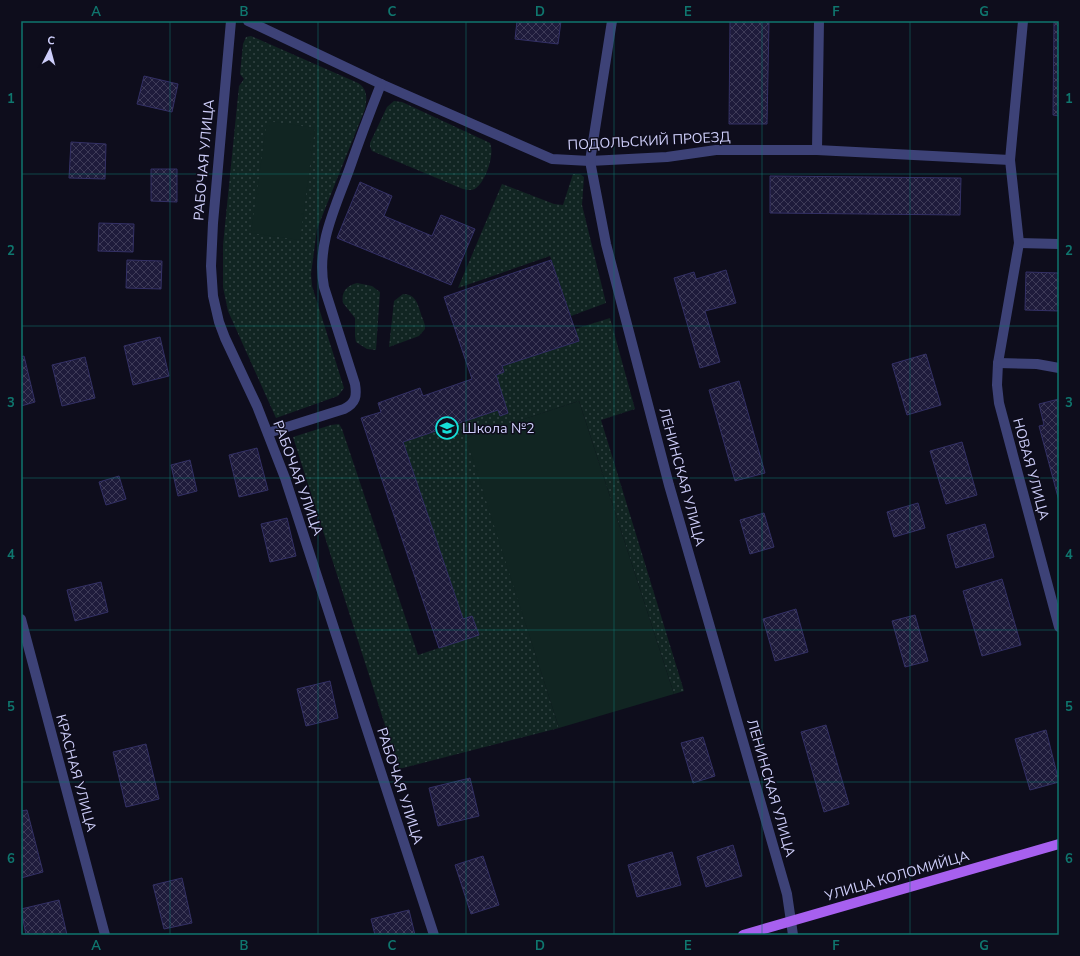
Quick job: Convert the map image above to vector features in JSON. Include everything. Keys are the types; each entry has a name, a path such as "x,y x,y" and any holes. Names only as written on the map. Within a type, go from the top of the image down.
{"main road":[{"name":"УЛИЦА КОЛОМИЙЦА","path":"743,935 1059,844"}],"street":[{"name":"РАБОЧАЯ УЛИЦА","path":"231,21 213,223 211,266 213,296 223,333 268,434 294,506 434,935"},
{"name":"ПОДОЛЬСКИЙ ПРОЕЗД","path":"248,21 381,84 542,155 563,160 590,162 667,157 716,150 817,150 1010,160"},
{"name":"ЛЕНИНСКАЯ УЛИЦА","path":"612,21 590,162 606,244 669,485 787,894 794,935"},
{"path":"817,150 819,21"},
{"name":"НОВАЯ УЛИЦА","path":"1023,21 1010,160 1019,243 998,363 997,385 999,402 1054,590 1059,627"},
{"path":"268,434 344,409 355,401 355,384 324,287 322,277 322,254 328,225 381,84"},
{"path":"1019,243 1059,244"},
{"path":"998,363 1037,364 1059,368"},
{"name":"КРАСНАЯ УЛИЦА","path":"21,619 105,935"}],"green space":[{"path":"251,36 358,83 364,88 366,98 365,109 317,229 311,274 312,286 344,388 338,396 276,418 228,311 223,287 223,245 239,86 244,79 240,74 243,44 246,37"},
{"path":"394,101 402,102 490,143 491,154 489,167 480,185 473,190 463,189 372,151 370,143 387,107"},
{"path":"267,121 315,128 300,240 251,233"},
{"path":"573,174 580,174 584,177 582,205 606,303 571,316 550,256 458,288 502,184 554,204 563,205"},
{"path":"357,283 372,286 380,292 376,350 367,349 356,342 355,318 343,303 345,290"},
{"path":"403,294 411,296 416,301 425,329 419,336 389,347 394,301"},
{"path":"610,318 635,409 601,420 684,691 674,694 579,401 467,438 559,728 399,769 293,437 331,425 339,424 342,429 418,655 478,635 472,616 463,619 403,442 498,410 500,415 508,413 496,375 504,372 502,366 579,341 575,329"},
{"path":"579,401 674,694 559,728 466,438"}],"building":[{"path":"517,21 561,21 558,44 515,39"},
{"path":"730,21 769,21 767,124 729,124"},
{"path":"1054,21 1059,21 1059,116 1053,115"},
{"path":"144,76 178,84 172,112 137,104"},
{"path":"71,142 106,144 105,179 69,178"},
{"path":"151,169 177,169 177,202 151,201"},
{"path":"770,176 961,178 960,215 770,213"},
{"path":"360,182 392,196 384,216 432,236 441,215 475,229 451,285 337,238"},
{"path":"99,223 134,224 133,252 98,251"},
{"path":"127,260 162,261 161,289 126,288"},
{"path":"551,260 579,341 502,366 504,372 496,375 508,413 500,416 498,410 403,442 463,619 472,616 479,635 439,648 361,418 381,412 378,403 420,388 423,396 472,379 444,297"},
{"path":"726,270 736,303 705,311 720,362 700,368 674,278 694,272 696,279"},
{"path":"1026,272 1059,273 1059,311 1025,310"},
{"path":"160,337 169,376 133,385 124,346"},
{"path":"926,354 941,405 907,415 892,364"},
{"path":"24,356 35,402 21,406 21,357"},
{"path":"85,357 95,398 62,406 52,365"},
{"path":"739,381 765,473 735,481 709,390"},
{"path":"1059,399 1059,501 1039,426 1044,425 1039,404"},
{"path":"962,442 977,495 946,504 930,451"},
{"path":"257,448 268,490 239,497 229,455"},
{"path":"190,460 197,491 178,496 171,465"},
{"path":"119,476 126,499 106,505 99,482"},
{"path":"918,503 925,528 894,537 887,512"},
{"path":"764,513 774,547 750,554 740,520"},
{"path":"287,518 296,556 270,562 261,524"},
{"path":"985,524 994,557 956,568 947,535"},
{"path":"1002,579 1021,645 982,656 963,591"},
{"path":"101,582 108,612 75,621 67,590"},
{"path":"796,609 808,652 775,661 763,619"},
{"path":"915,615 928,661 905,667 892,621"},
{"path":"330,681 338,718 306,726 297,689"},
{"path":"826,725 849,804 824,812 801,732"},
{"path":"1046,730 1059,782 1030,790 1015,739"},
{"path":"703,737 715,776 693,783 681,743"},
{"path":"146,744 159,799 126,807 113,752"},
{"path":"470,778 479,816 438,826 429,788"},
{"path":"27,810 43,872 21,878 21,811"},
{"path":"733,845 742,876 706,887 697,857"},
{"path":"672,852 681,885 637,897 628,865"},
{"path":"483,856 499,905 471,914 455,865"},
{"path":"182,878 192,923 164,929 153,885"},
{"path":"59,900 67,935 26,935 21,909"},
{"path":"409,910 415,935 375,935 371,919"}],"place":[{"name":"Школа №2","path":"447,428"}]}
